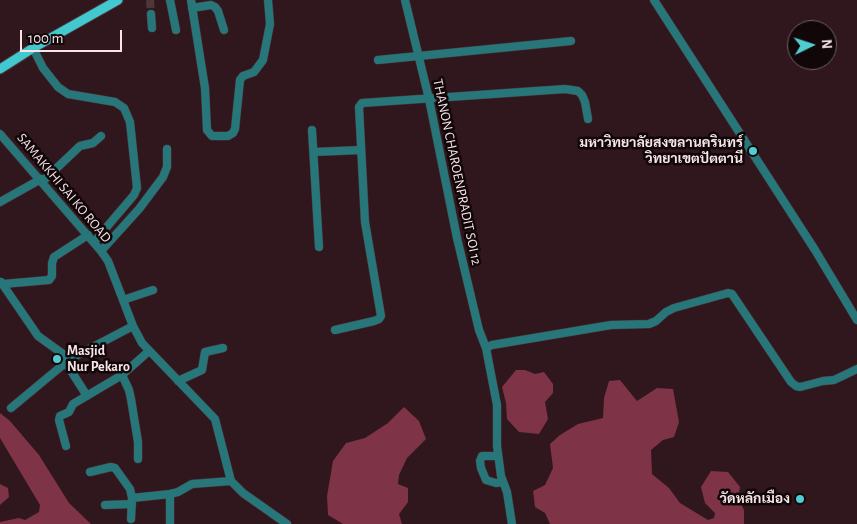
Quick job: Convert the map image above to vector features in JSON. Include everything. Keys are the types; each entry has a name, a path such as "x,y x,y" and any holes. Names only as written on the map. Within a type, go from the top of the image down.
{"main road":[{"path":"0,69 118,0"}],"street":[{"path":"170,0 176,30"},
{"path":"224,30 215,7 191,4 205,88 207,130 212,136 228,136 235,129 240,80 243,76 254,72 263,60 270,24 268,0"},
{"name":"THANON CHAROENPRADIT SOI 12","path":"405,0 429,99 457,238 479,330 486,348 497,405 498,456 501,476 507,492 512,524"},
{"path":"654,0 815,250 857,320"},
{"path":"151,14 152,28"},
{"path":"378,60 571,41"},
{"path":"2,282 48,280 52,276 54,257 91,238 134,195 137,188 130,122 124,108 115,102 68,94 58,86 43,68 33,48"},
{"path":"335,330 374,321 381,316 365,222 359,107 362,103 574,89 582,95 588,119"},
{"path":"312,130 320,247"},
{"name":"SAMAKKHI SAI KO ROAD","path":"0,134 102,251 108,261 133,326 142,343 215,419 231,481"},
{"path":"0,202 42,180 80,146 90,144 101,136"},
{"path":"102,251 139,209 163,177 167,167 167,149"},
{"path":"314,152 361,150"},
{"path":"2,282 38,336 68,361 87,396"},
{"path":"123,300 153,290"},
{"path":"486,348 496,343 611,325 649,324 674,308 728,293 732,294 796,386 800,387 834,380 857,369"},
{"path":"11,408 68,361 133,326"},
{"path":"178,381 202,370 205,352 223,348"},
{"path":"66,446 59,418 69,412 73,404 122,375 149,351"},
{"path":"122,375 131,399 138,442 138,459"},
{"path":"498,456 482,456 480,461 481,468 486,480 496,483 503,482"},
{"path":"90,472 111,467 115,468 130,489 132,501 131,519"},
{"path":"105,504 170,494 192,484 231,481 243,493 287,524"},
{"path":"170,494 170,524"}],"shaded area":[{"path":"516,370 525,370 535,374 544,372 553,384 553,393 545,402 548,419 539,434 519,432 507,419 502,387"},
{"path":"620,380 637,401 657,388 673,389 679,422 674,437 663,440 651,450 652,474 669,488 680,503 708,520 714,518 715,513 705,503 701,487 711,471 728,472 740,487 738,498 744,510 744,524 550,524 545,513 535,507 533,491 545,485 553,468 550,444 560,435 578,424 603,418 604,398 609,381"},
{"path":"404,407 419,421 426,439 407,458 399,475 398,484 408,488 408,502 399,514 402,524 343,524 328,515 327,496 333,461 346,443 365,438 388,423"},
{"path":"0,413 10,421 39,455 69,503 91,524 0,524 0,522 19,518 25,520 39,512 40,505 0,438"},
{"path":"0,484 8,488 9,497 0,505"}],"tunnel":[{"path":"150,0 151,14"}],"place":[{"name":"มหาวิทยาลัยสงขลานครินทร์ วิทยาเขตปัตตานี","path":"753,151"},
{"name":"Masjid Nur Pekaro","path":"57,359"},
{"name":"วัดหลักเมือง","path":"800,499"}]}
